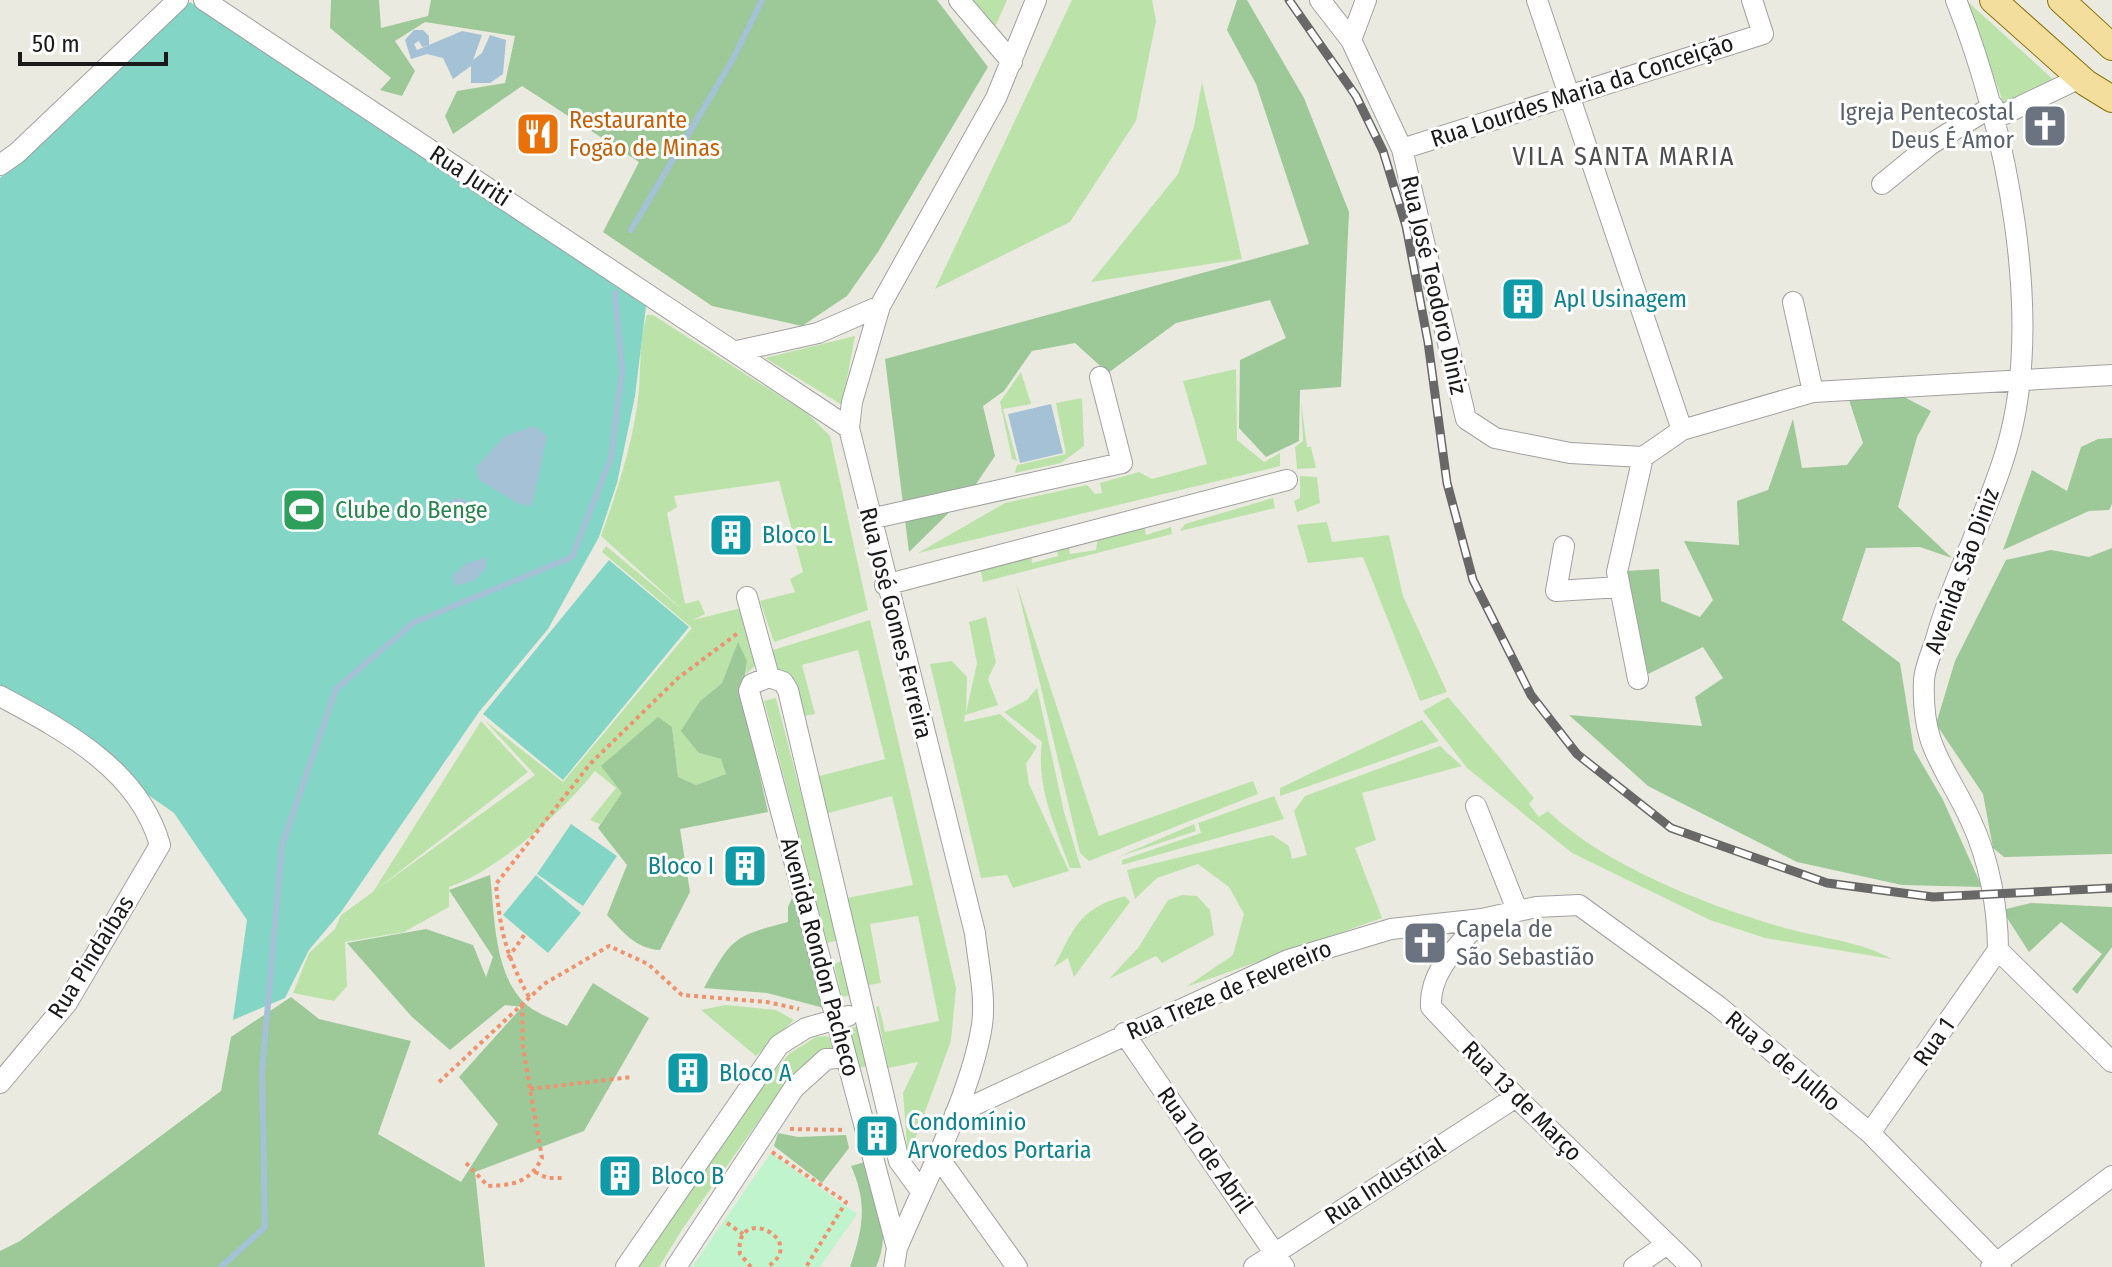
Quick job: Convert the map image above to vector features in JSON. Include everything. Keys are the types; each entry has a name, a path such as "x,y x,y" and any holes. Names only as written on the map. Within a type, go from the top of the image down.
{"main road":[{"path":"1993,0 2080,78 2112,99"},
{"path":"2061,0 2112,47"}],"street":[{"path":"0,165 17,153 178,0"},
{"name":"Rua Juriti","path":"204,0 849,428"},
{"path":"959,0 1012,62"},
{"name":"Rua José Gomes Ferreira","path":"895,1258 955,1114 982,1024 975,933 885,585 849,428 852,402 880,306 971,145 1012,62 1036,0"},
{"name":"Rua José Teodoro Diniz","path":"1320,0 1351,40 1402,149 1466,419 1495,438 1570,453 1643,457"},
{"path":"1351,40 1366,0"},
{"path":"1537,0 1682,430"},
{"name":"Rua Lourdes Maria da Conceição","path":"1402,149 1763,34 1752,0"},
{"name":"Avenida São Diniz","path":"1956,0 1995,112 2017,250 2022,381 2006,451 1941,619 1924,677 1926,729 1939,765 1971,821 1998,920 1998,950"},
{"path":"1882,184 1931,144 1995,112 2080,78"},
{"path":"1793,302 1813,392"},
{"path":"737,351 818,333 880,306"},
{"path":"1638,679 1617,572 1643,457 1682,430 1813,392 2112,375"},
{"path":"870,519 1122,463 1100,377"},
{"path":"885,585 1287,480"},
{"path":"1564,546 1556,591 1620,587"},
{"name":"Avenida Rondon Pacheco","path":"747,597 769,677"},
{"name":"Avenida Rondon Pacheco","path":"895,1258 836,1018 749,691 752,684 769,677 783,682 788,690 899,1161 921,1191"},
{"name":"Rua Pindaíbas","path":"0,696 50,722 121,775 154,822 160,845 67,1003 0,1083"},
{"path":"1476,806 1526,909"},
{"name":"Rua 9 de Julho","path":"1526,909 1579,905 1718,1006 1870,1133 1996,1266"},
{"name":"Rua Treze de Fevereiro","path":"955,1114 1124,1033 1288,960 1339,943 1429,923 1482,919 1526,909"},
{"name":"Rua 13 de Março","path":"1482,919 1439,969 1430,989 1431,1007 1516,1097 1691,1267"},
{"path":"1998,950 2112,1062"},
{"name":"Rua 1","path":"1870,1133 1998,950"},
{"path":"820,958 850,951"},
{"path":"626,1267 779,1045 806,1028 864,1013"},
{"name":"Rua 10 de Abril","path":"1124,1033 1279,1259"},
{"path":"676,1267 794,1088 826,1059 846,1057"},
{"name":"Rua Industrial","path":"1254,1267 1279,1259 1516,1097"},
{"path":"936,1154 1017,1267"},
{"path":"1996,1266 2112,1176"},
{"path":"1634,1267 1667,1244"}],"path":[{"path":"529,997 508,958 500,932 496,884 590,764 678,678 754,621"},
{"path":"508,958 525,934"},
{"path":"439,1082 544,984 609,946 648,964 682,995 767,1002 836,1018"},
{"path":"466,1163 488,1186 518,1185 535,1172 542,1158 523,1048 522,1002"},
{"path":"530,1089 631,1077"},
{"path":"788,1128 855,1129"},
{"path":"764,1146 846,1202 806,1267"},
{"path":"535,1172 547,1178 563,1178"},
{"path":"718,1218 743,1235"},
{"path":"743,1235 755,1228 774,1234 780,1253 767,1267"},
{"path":"743,1235 740,1254 748,1266"}],"green space":[{"path":"331,0 379,0 381,28 428,16 431,0 937,0 988,67 878,252 847,296 802,326 712,306 603,232 639,162 522,86 453,134 445,116 457,91 505,83 515,36 425,22 395,41 415,71 402,96 380,90 391,78 330,28"},
{"path":"972,0 1007,0 995,27"},
{"path":"1072,0 1152,0 1156,21 1136,121 1070,222 935,289"},
{"path":"1237,0 1247,0 1304,98 1349,212 1341,387 1300,390 1299,441 1266,457 1239,428 1240,360 1286,338 1270,300 1176,323 1108,373 1075,343 1032,351 1004,391 983,406 995,456 972,490 909,552 885,359 1309,244 1256,84 1227,30"},
{"path":"1967,1 2056,82 2004,105"},
{"path":"1202,82 1242,259 1091,282 1178,174 1194,127"},
{"path":"647,315 653,315 808,414 830,436 868,610 774,642 760,601 795,592 790,579 803,572 779,481 674,496 677,507 667,513 685,604 699,600 705,614 693,620 741,608 755,666 746,674 747,661 738,644 722,683 700,701 699,753 721,759 727,774 696,785 678,777 672,727 600,824 590,820 616,788 595,771 547,822 508,854 488,868 449,887 449,907 404,932 345,942 347,986 334,1001 293,993 309,953 335,929 341,915 535,775 485,721 563,782 692,628 602,552 606,546 684,611 601,536 633,427 639,390 641,343"},
{"path":"855,336 842,405 765,358"},
{"path":"1236,369 1237,440 1264,462 1280,453 1280,466 918,553 1005,503 1087,485 1095,494 1102,493 1100,483 1139,472 1152,479 1207,464 1183,381"},
{"path":"1021,372 1031,404 1003,409 1017,461 1012,459 1000,402"},
{"path":"1848,397 1904,397 1931,411 1917,437 1898,507 1952,558 1920,547 1866,548 1842,620 1900,663 1914,750 1943,800 1982,887 1902,885 1797,862 1648,786 1569,715 1702,726 1695,697 1723,678 1703,647 1648,674 1626,571 1659,569 1661,601 1700,617 1713,600 1684,541 1739,545 1737,501 1768,490 1793,419 1802,468 1847,465 1863,443"},
{"path":"1082,398 1084,446 1061,463 1015,473 1017,465 1066,454 1056,403"},
{"path":"1301,402 1307,447 1311,447 1316,468 1297,469 1295,447 1303,441"},
{"path":"2112,438 2112,504 2109,510 2089,511 2003,550 2032,470 2067,491 2081,447 2098,439"},
{"path":"1300,476 1317,477 1320,503 1297,512 1294,501 1300,498"},
{"path":"1273,498 1275,508 1180,531 1185,524"},
{"path":"1327,522 1332,542 1389,535 1403,596 1447,692 1420,701 1363,557 1308,563 1297,525"},
{"path":"1171,527 1172,534 983,582 980,566 1031,552 1032,563 1058,556 1057,549 1069,547 1070,554 1096,550 1098,536 1145,528 1146,535"},
{"path":"2112,548 2112,854 2004,857 1993,848 1983,794 1936,724 1955,661 2006,560 2051,550 2089,557"},
{"path":"1016,582 1099,836 1253,781 1258,794 1089,861 1080,853"},
{"path":"986,617 996,662 988,679 998,705 965,715 964,722 1000,714 1037,747 1026,764 1029,784 1069,871 1013,888 1007,875 981,878 930,664 952,661 967,677 966,713 977,663 969,622"},
{"path":"870,620 956,988 951,1041 908,1158 903,1093 918,1062 888,1068 876,1007 879,1006 885,1032 939,1021 918,916 870,924 881,983 868,985 847,898 913,885 892,796 825,814 816,777 885,759 858,650 802,665 815,714 800,717 791,676 778,670 770,651"},
{"path":"738,642 747,661 742,696 768,812 680,829 690,892 660,950 651,949 630,938 607,915 627,865 598,828 622,793 601,766 658,717 672,727 678,777 696,785 726,774 721,759 699,753 681,731 700,701 722,683"},
{"path":"1037,688 1064,812 1081,868 1070,868 1048,806 1042,775 1042,742 1004,712 1027,700"},
{"path":"1448,697 1534,798 1529,804 1539,817 1548,811 1598,849 1692,896 1785,928 1867,948 1892,959 1765,938 1710,920 1572,853 1467,768 1423,711"},
{"path":"776,698 839,940 827,943 764,701"},
{"path":"1422,720 1439,741 1280,796 1280,788"},
{"path":"481,721 528,772 373,892"},
{"path":"1440,746 1462,766 1362,793 1376,840 1355,848 1382,918 1186,987 1233,955 1244,914 1229,887 1198,864 1157,878 1135,899 1127,870 1272,835 1289,846 1292,859 1307,855 1294,811 1305,796"},
{"path":"1274,796 1284,819 1122,865 1122,860 1201,833 1198,823"},
{"path":"1194,824 1196,831 1118,857"},
{"path":"490,875 502,962 508,979 528,1006 567,1026 593,983 649,1018 584,1131 475,1172 485,1267 0,1267 0,1251 20,1241 221,1091 231,1037 291,997 319,1019 411,1041 378,1134 461,1182 498,1124 459,1077 522,1007 505,1005 450,1050 412,1017 347,943 426,929 473,945 486,977 493,957 449,890"},
{"path":"1182,895 1197,896 1210,910 1214,935 1162,963 1156,956 1109,979 1138,948 1168,900"},
{"path":"1125,896 1130,902 1074,977 1068,958 1054,967 1067,940 1088,913"},
{"path":"792,898 798,900 824,1008 767,993 704,988 721,959 736,942 756,931 788,922 788,907"},
{"path":"2031,903 2112,907 2112,947 2077,994 2072,989 2102,954 2061,922 2029,952 2002,910"},
{"path":"842,961 851,995 842,997 834,964"},
{"path":"725,1005 776,1010 794,1020 756,1056 701,1010"},
{"path":"859,1026 869,1066 859,1068 850,1028"},
{"path":"816,1037 834,1039 833,1049 798,1070 780,1091 659,1267 639,1267 698,1175 774,1071 790,1053"},
{"path":"778,1133 798,1137 846,1135 849,1148 822,1183 774,1146"},
{"path":"771,1153 857,1214 820,1267 692,1267"},
{"path":"868,1161 882,1214 881,1254 876,1267 850,1267 862,1216 860,1192 851,1166"}],"shaded area":[{"name":"Clube do Benge","path":"190,2 646,306 635,396 617,483 599,537 548,629 479,712 341,912 309,950 285,998 233,1020 247,920 174,813 0,691 0,178"},
{"path":"414,30 423,30 429,36 429,45 462,31 482,35 473,60 482,53 490,35 506,40 503,74 490,83 471,83 471,66 453,79 443,58 427,54 411,59 405,40","holes":["419,41 422,47 429,45 417,50 414,44"]},
{"path":"1051,404 1063,453 1020,463 1008,414"},
{"path":"534,426 547,436 532,506 519,504 479,480 476,467 505,436"},
{"path":"458,498 466,502 470,510 466,518 458,522 450,518 446,510 450,502"},
{"path":"486,557 486,568 474,581 455,586 452,576 466,564"},
{"path":"609,560 689,627 563,780 483,714"},
{"path":"571,824 617,856 583,906 537,874"},
{"path":"536,875 581,913 548,953 503,915"}],"waterway":[{"path":"631,230 733,59 762,0"},
{"path":"221,1267 265,1227 262,1072 282,845 336,689 413,623 572,557 611,458 622,371 615,293"}],"railway":[{"path":"1289,0 1356,96 1383,151 1406,226 1428,342 1447,483 1473,580 1531,695 1577,754 1671,828 1827,883 1933,897 2112,888"}],"place":[{"name":"Igreja Pentecostal Deus É Amor","path":"2045,126"},
{"name":"Restaurante Fogão de Minas","path":"538,134"},
{"name":"Apl Usinagem","path":"1523,299"},
{"name":"Clube do Benge","path":"304,510"},
{"name":"Bloco L","path":"731,535"},
{"name":"Bloco I","path":"745,866"},
{"name":"Capela de São Sebastião","path":"1425,943"},
{"name":"Bloco A","path":"688,1073"},
{"name":"Condomínio Arvoredos Portaria","path":"877,1136"},
{"name":"Bloco B","path":"620,1176"}],"district":[{"name":"VILA SANTA MARIA","path":"1624,156"}]}
